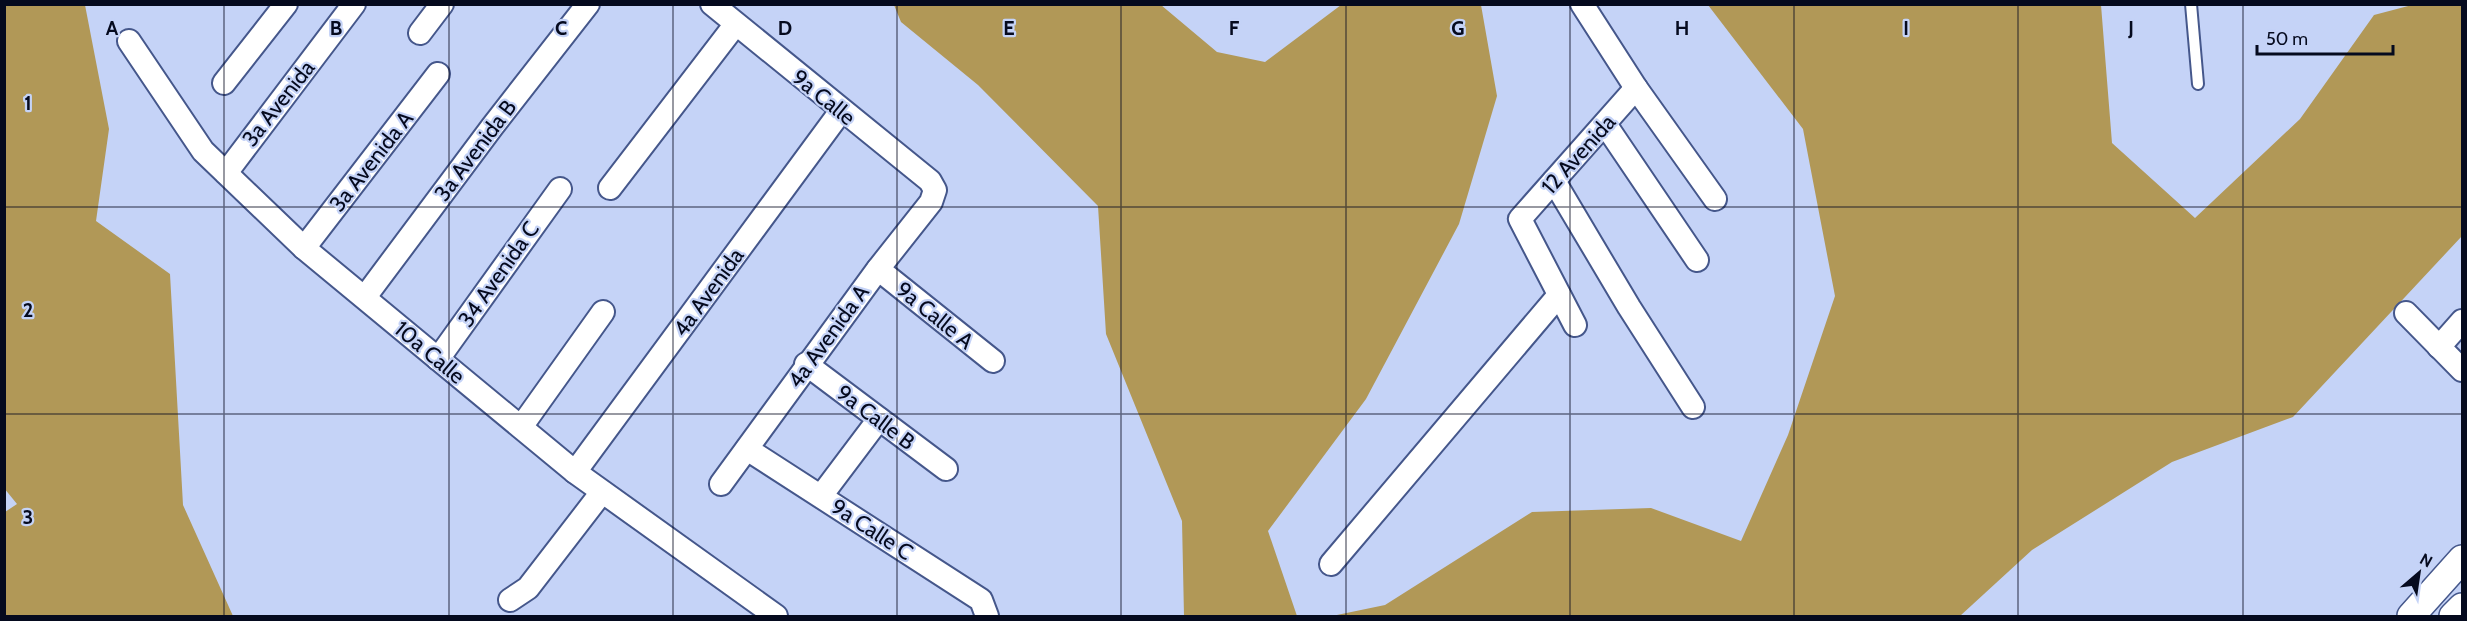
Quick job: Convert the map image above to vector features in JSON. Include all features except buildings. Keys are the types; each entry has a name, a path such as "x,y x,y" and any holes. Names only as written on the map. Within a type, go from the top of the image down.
{"street":[{"path":"224,83 285,4"},
{"name":"3a Avenida","path":"226,173 354,4"},
{"path":"420,33 442,4"},
{"name":"3a Avenida B","path":"365,297 492,127 588,4"},
{"name":"9a Calle","path":"712,4 735,25 930,181 935,190"},
{"path":"1582,4 1636,88 1715,199"},
{"path":"610,188 735,25"},
{"name":"10a Calle","path":"129,41 203,151 304,248 575,472 776,616"},
{"name":"3a Avenida A","path":"304,248 438,74"},
{"name":"12 Avenida","path":"1558,295 1520,219 1636,88"},
{"name":"4a Avenida","path":"575,472 841,111"},
{"path":"1605,124 1697,260"},
{"path":"1554,181 1629,307 1693,406"},
{"name":"34 Avenida C","path":"438,359 560,189"},
{"name":"4a Avenida A","path":"721,484 806,364 931,202 935,190"},
{"name":"9a Calle A","path":"878,269 993,361"},
{"path":"1331,564 1558,295 1575,325"},
{"path":"521,427 603,312"},
{"path":"2406,313 2463,370"},
{"path":"2439,347 2463,321"},
{"name":"9a Calle B","path":"806,364 946,469"},
{"path":"820,496 879,419"},
{"name":"9a Calle C","path":"747,449 981,600 987,616"},
{"path":"510,600 528,588 602,492"},
{"path":"2411,616 2463,559"},
{"path":"2453,616 2463,607"}],"lane":[{"path":"2191,4 2198,84"}],"shaded area":[{"path":"5,4 85,5 109,129 96,221 170,274 183,505 233,616 5,616 5,512 17,504 4,488"},
{"path":"894,5 1161,5 1217,52 1265,62 1341,5 1481,5 1497,96 1459,224 1366,399 1268,531 1297,616 1184,616 1182,521 1106,334 1098,206 978,85 901,22"},
{"path":"1708,5 2101,5 2112,143 2195,218 2300,119 2374,15 2412,5 2462,5 2462,236 2293,417 2172,462 2032,550 1960,616 1332,616 1385,605 1532,512 1651,508 1741,541 1788,435 1835,296 1803,129"}]}
